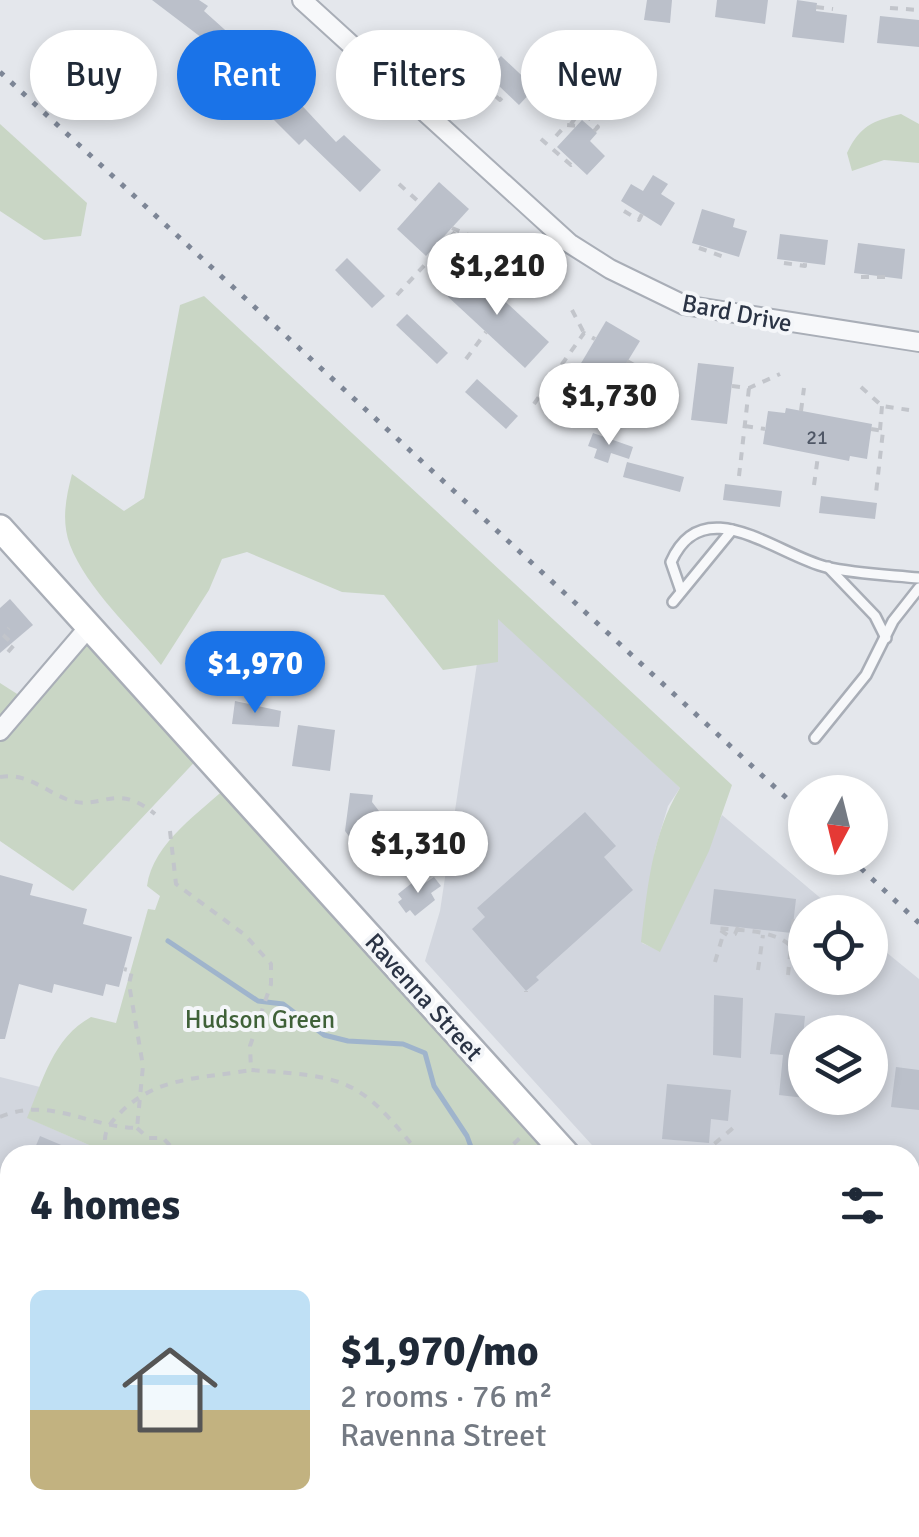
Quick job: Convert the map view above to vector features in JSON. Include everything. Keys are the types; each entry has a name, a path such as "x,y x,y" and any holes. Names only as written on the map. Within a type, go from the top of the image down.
{"street":[{"name":"Bard Drive","path":"302,0 569,242 610,270 698,308 919,342"},
{"name":"Ravenna Street","path":"0,528 558,1145"},
{"path":"0,731 88,628"}],"lane":[{"path":"673,602 732,530"},
{"path":"682,591 671,562 679,544 694,533 732,530 828,567 919,578"},
{"path":"828,567 874,616 886,638"},
{"path":"815,738 847,703 893,621 919,588"}],"path":[{"path":"816,7 833,9"},
{"path":"890,8 919,10"},
{"path":"501,99 506,93"},
{"path":"556,136 574,125 576,117 589,118 598,127 594,131"},
{"path":"541,140 571,165 574,162"},
{"path":"398,184 420,204"},
{"path":"624,210 639,220 642,214"},
{"path":"397,295 453,230 492,245"},
{"path":"699,248 726,253"},
{"path":"784,263 806,262"},
{"path":"496,292 512,272"},
{"path":"861,277 887,277"},
{"path":"572,310 584,333 595,339"},
{"path":"466,359 486,332"},
{"path":"534,404 584,333"},
{"path":"628,361 654,376"},
{"path":"732,386 749,388 780,374"},
{"path":"861,387 882,406 909,410"},
{"path":"739,476 749,388"},
{"path":"801,411 804,388"},
{"path":"880,430 882,406"},
{"path":"744,426 765,429"},
{"path":"871,429 883,430 876,493"},
{"path":"814,485 818,456"},
{"path":"8,652 14,645 3,634 10,628"},
{"path":"0,777 12,775 80,802 120,796 139,801 154,814"},
{"path":"170,832 176,884 245,935 272,964 271,984 254,1026 251,1070"},
{"path":"723,936 717,926 772,933 788,944"},
{"path":"714,962 723,936 738,929"},
{"path":"758,970 763,934"},
{"path":"124,969 132,971 129,984 142,1066 137,1128"},
{"path":"105,1145 106,1127 140,1093 251,1070 320,1075 350,1082 410,1145"},
{"path":"197,1088 198,1079"},
{"path":"0,1117 21,1108 52,1108 106,1127 137,1128 148,1138 163,1138 170,1145"},
{"path":"714,1145 733,1128"}],"shaded area":[{"path":"486,603 680,788 668,806 655,850 642,943 660,951 722,815 788,871 788,875 817,895 788,895 788,995 888,995 888,954 919,979 919,1145 592,1145 425,961 440,911"},
{"path":"0,1077 40,1087 28,1118 89,1145 0,1145"}],"green space":[{"path":"901,114 919,124 919,163 884,160 852,171 847,153 857,136 875,122"},
{"path":"0,124 87,203 81,236 44,240 0,211"},
{"path":"204,296 732,785 709,851 660,952 641,942 643,922 657,843 680,788 498,619 498,662 443,670 384,595 342,592 247,552 222,559 209,590 161,665 87,577 70,545 66,527 66,500 72,474 124,511 144,498 180,305"},
{"path":"88,628 204,752 73,891 0,841 0,683 25,699"},
{"name":"Hudson Green","path":"231,783 557,1145 89,1145 27,1118 51,1061 67,1036 91,1017 116,1023 148,909 155,910 160,896 147,886 151,870 180,829"}],"building":[{"path":"152,0 199,0 208,6 204,11 225,30 192,30"},
{"path":"647,0 672,0 670,23 644,20"},
{"path":"717,0 768,0 765,24 715,17"},
{"path":"797,0 817,3 816,11 847,15 844,43 792,37"},
{"path":"880,16 919,20 919,47 877,43"},
{"path":"501,56 521,75 519,105 501,88"},
{"path":"274,120 315,120 336,142 344,135 381,170 360,192 305,139 299,145"},
{"path":"582,120 597,133 590,141 605,156 587,175 557,147"},
{"path":"653,175 668,184 661,194 675,203 661,226 621,201 631,184 643,191"},
{"path":"439,182 469,209 426,256 397,229"},
{"path":"702,209 735,219 733,227 747,231 739,257 692,243"},
{"path":"780,234 828,240 825,265 777,259"},
{"path":"858,243 905,249 902,279 854,273"},
{"path":"347,258 385,296 372,308 335,270"},
{"path":"469,268 549,342 525,368 445,294"},
{"path":"407,314 448,353 437,364 396,325"},
{"path":"606,321 640,341 610,390 577,370"},
{"path":"698,363 734,367 727,424 691,420"},
{"path":"477,379 518,416 506,429 465,392"},
{"path":"786,408 872,424 867,459 850,456 849,461 763,444 768,411 785,413"},
{"path":"593,433 633,447 629,459 611,453 608,463 594,458 597,449 588,446"},
{"path":"627,462 684,477 680,492 623,477"},
{"path":"725,484 782,491 780,507 723,500"},
{"path":"821,496 877,503 875,519 819,513"},
{"path":"10,599 33,625 0,653 0,608"},
{"path":"234,653 253,661 247,678 227,671"},
{"path":"235,701 281,711 279,727 232,724"},
{"path":"298,725 335,730 330,771 292,766"},
{"path":"350,793 373,795 372,802 389,824 358,848 345,831"},
{"path":"585,812 616,846 604,857 633,890 536,977 539,980 526,991 472,929 485,917 477,908"},
{"path":"0,875 33,884 30,895 87,909 83,924 132,937 119,987 106,984 103,996 54,984 52,993 19,984 5,1039 0,1039"},
{"path":"434,877 441,886 431,893 435,900 415,916 410,910 406,913 398,902 402,899 398,894 417,879 422,885"},
{"path":"714,889 788,898 788,933 710,924"},
{"path":"714,995 743,998 741,1058 713,1055"},
{"path":"775,1013 795,1015 788,1015 788,1096 779,1095 783,1055 770,1054"},
{"path":"896,1067 919,1070 919,1110 891,1107"},
{"path":"667,1084 731,1090 728,1121 711,1119 709,1143 662,1139"},
{"path":"40,1136 61,1145 36,1145"}],"waterway":[{"path":"168,941 258,1001 283,1004 324,1035 348,1041 403,1044 425,1053 434,1086 470,1145"}],"railway":[{"path":"0,72 788,799"},
{"path":"868,875 919,923"}]}
